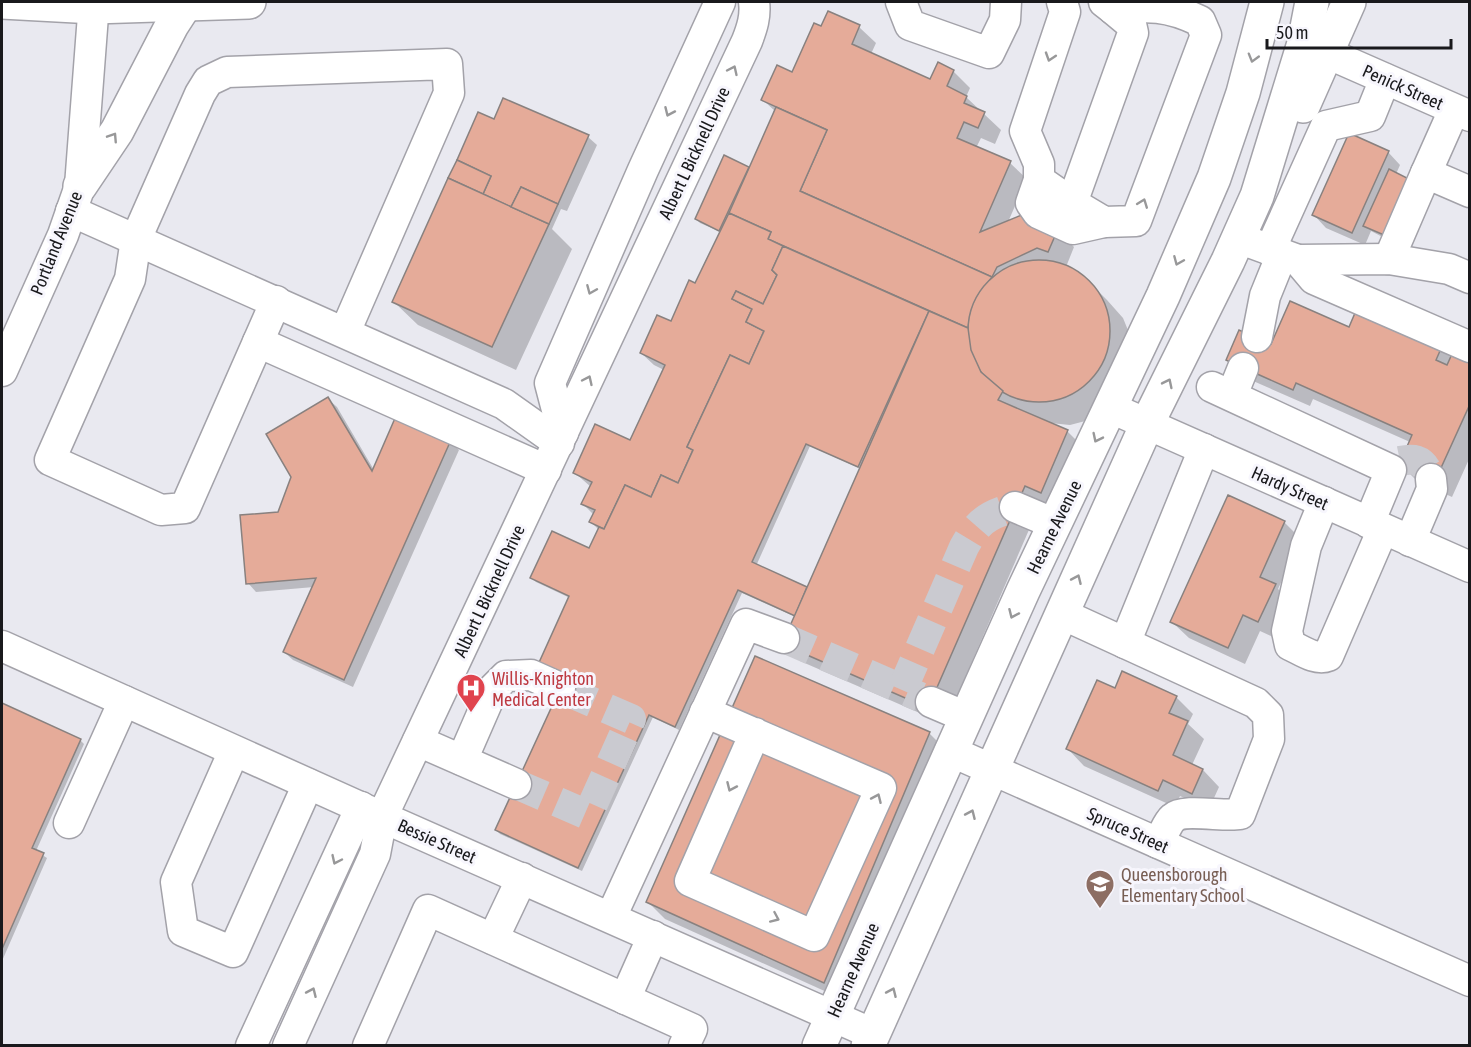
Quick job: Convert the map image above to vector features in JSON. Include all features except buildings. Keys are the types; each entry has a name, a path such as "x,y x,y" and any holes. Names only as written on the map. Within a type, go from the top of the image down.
{"main road":[{"path":"2,2 185,5 249,2"},
{"name":"Hearne Avenue","path":"819,1046 950,751 1111,408 1214,178 1243,93 1267,2"},
{"path":"1312,2 1315,48"},
{"path":"870,1040 1148,424 1257,196 1289,136 1315,48 1349,2"},
{"path":"75,198 117,131 172,25 185,5"},
{"path":"1193,226 1238,238"},
{"path":"1055,524 1095,541"}],"street":[{"path":"561,438 550,383 643,170 720,2"},
{"name":"Albert L Bicknell Drive","path":"250,1046 371,812 418,741 747,41 752,28 754,2"},
{"path":"901,2 910,25 989,53 1005,20 1006,2"},
{"path":"1062,2 1065,12 1026,131 1039,164 1039,180 1031,203 1038,213 1073,229 1104,222 1136,221 1206,35 1200,21 1175,10 1108,5"},
{"name":"Portland Avenue","path":"2,371 63,235 75,198 94,4"},
{"path":"1072,203 1133,33 1131,24 1108,5"},
{"name":"Penick Street","path":"1315,48 1462,113"},
{"path":"276,301 185,508 161,510 50,460 130,279 136,239 200,94 208,81 227,72 447,64 450,93 345,332"},
{"path":"1257,337 1265,296 1283,254 1326,126 1370,116 1385,79"},
{"path":"1389,259 1426,173 1462,113"},
{"path":"1426,173 1470,192"},
{"path":"1039,180 1104,222"},
{"path":"75,198 136,239 504,404 561,438"},
{"path":"1238,238 1283,254 1389,259 1449,269 1470,278"},
{"path":"1283,254 1314,279 1470,347"},
{"path":"258,342 546,470"},
{"path":"1229,383 1396,466 1387,531 1328,656 1322,658 1290,645 1287,631 1306,546 1324,502"},
{"name":"Hardy Street","path":"1111,408 1470,567"},
{"path":"1125,643 1204,449"},
{"path":"1387,531 1432,489 1431,479"},
{"path":"1015,507 1055,524"},
{"path":"1062,614 1256,703 1268,715 1269,739 1240,813 1228,816 1181,813 1172,818 1158,843"},
{"path":"610,917 746,624 784,638"},
{"name":"Bessie Street","path":"2,646 832,1016 870,1040"},
{"path":"462,760 493,689 506,676 531,675 560,688"},
{"path":"69,823 124,701"},
{"path":"931,702 966,717"},
{"path":"705,712 755,733 881,788 814,936 690,881 755,733"},
{"path":"418,741 516,784"},
{"path":"234,751 176,882 183,932 233,952 308,784"},
{"name":"Spruce Street","path":"950,751 1470,981"},
{"name":"Albert L Bicknell Drive","path":"288,1046 375,854 371,812"},
{"path":"493,939 522,878"},
{"path":"368,1046 428,910 692,1029 684,1046"},
{"path":"625,999 652,936"}],"tunnel":[{"path":"1400,461 1420,462 1431,479"},
{"path":"902,690 969,538 984,520 1015,507"},
{"path":"784,638 920,697"},
{"path":"516,784 588,815 631,719 560,688"}],"place":[{"name":"Willis-Knighton Medical Center","path":"471,714"},
{"name":"Queensborough Elementary School","path":"1100,910"}]}
